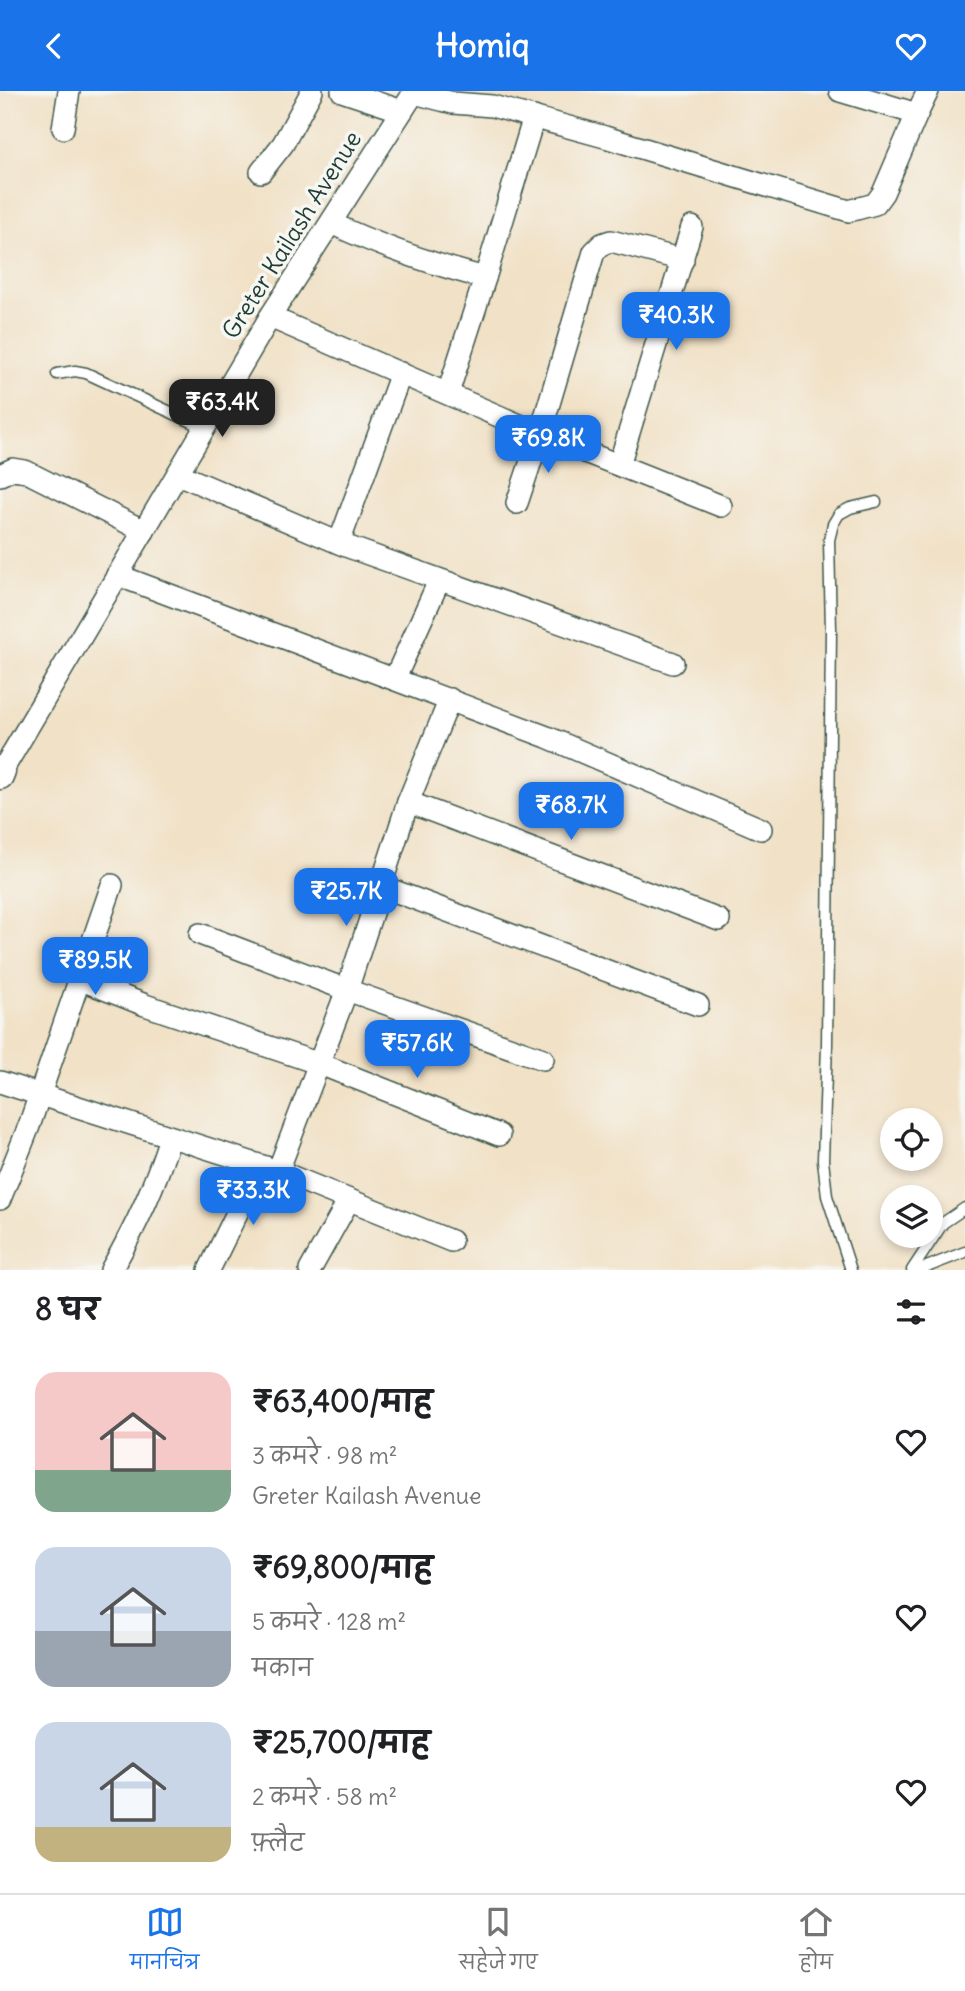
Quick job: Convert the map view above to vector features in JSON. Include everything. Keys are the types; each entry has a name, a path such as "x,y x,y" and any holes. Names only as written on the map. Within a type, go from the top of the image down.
{"street":[{"path":"63,128 69,91"},
{"path":"261,172 284,144 312,91"},
{"path":"342,91 402,111"},
{"path":"840,91 917,114"},
{"path":"415,92 453,103 492,106 534,117 849,211 875,204 883,193 928,91"},
{"name":"Greter Kailash Avenue","path":"1,772 270,317 415,92"},
{"path":"448,393 534,117"},
{"path":"331,223 436,265 485,278"},
{"path":"620,464 692,227"},
{"path":"517,503 594,252 611,241 683,260"},
{"path":"270,317 540,434 721,506"},
{"path":"339,543 401,373"},
{"path":"0,475 13,469 24,471 144,531"},
{"path":"178,474 339,543 673,663"},
{"path":"117,575 547,737 761,829"},
{"path":"395,678 439,581"},
{"path":"209,1270 269,1169 320,1064 408,802 450,699"},
{"path":"408,802 719,920"},
{"path":"0,1199 29,1126 112,885"},
{"path":"381,887 698,1005"},
{"path":"200,934 347,990 543,1059"},
{"path":"79,979 145,1005 320,1064 499,1135"},
{"path":"0,1082 269,1169 451,1241"},
{"path":"111,1270 137,1225 155,1184 170,1138"},
{"path":"310,1270 349,1200"}],"lane":[{"path":"57,374 75,371 86,373 205,428"},
{"path":"850,1270 827,1196 824,1160 828,1018 831,644 829,540 833,524 839,515 850,508 876,502"},
{"path":"912,1270 943,1223 965,1208"},
{"path":"919,1270 965,1252"}]}
